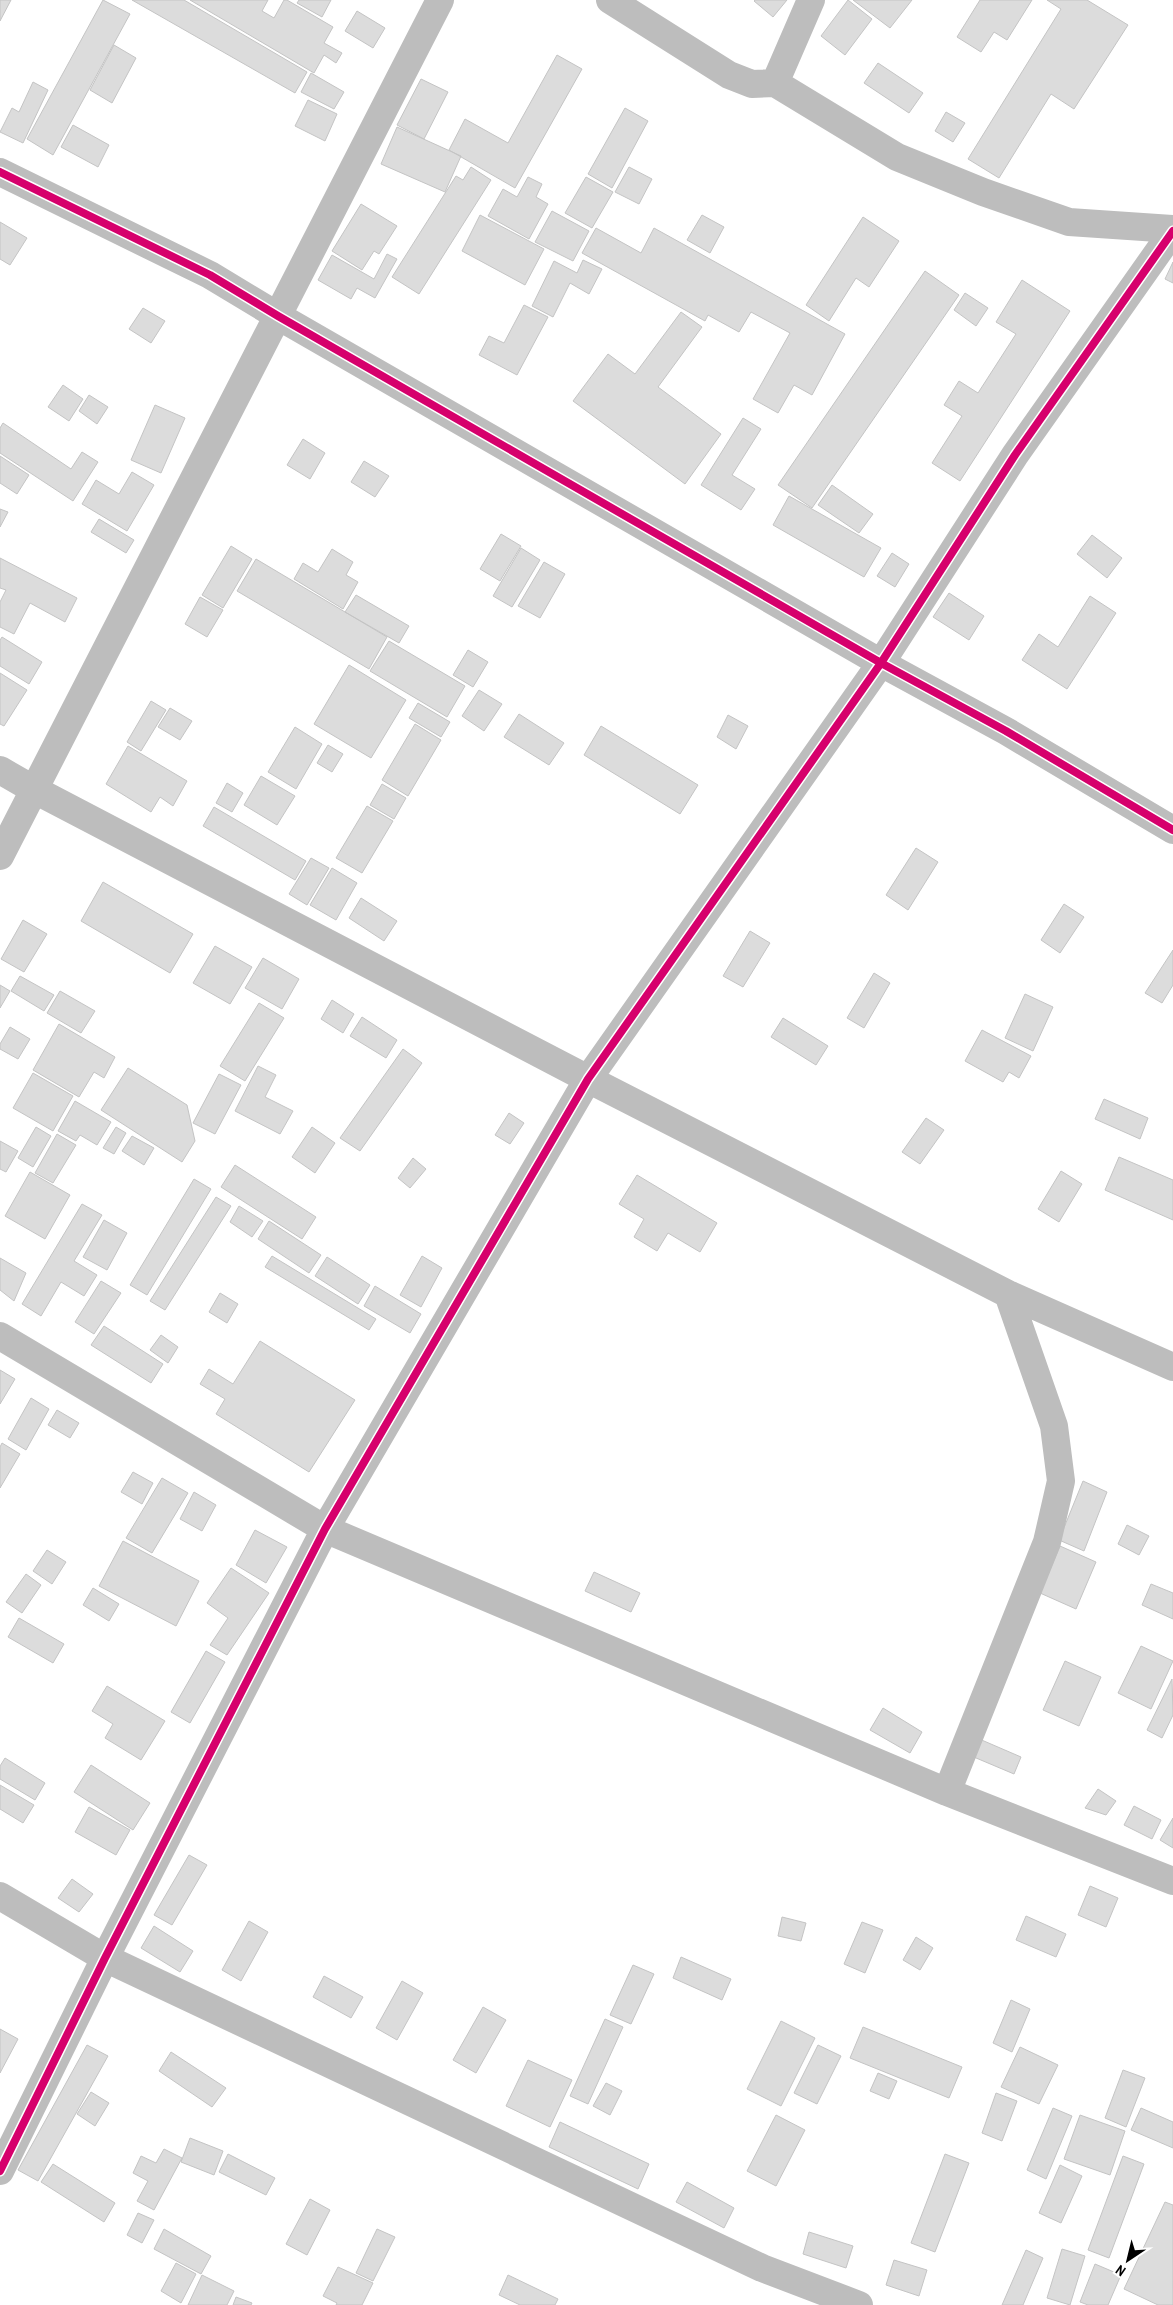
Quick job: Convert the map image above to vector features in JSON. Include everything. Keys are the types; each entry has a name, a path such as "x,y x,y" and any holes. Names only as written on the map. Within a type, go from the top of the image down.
{"street":[{"path":"0,856 440,0"},
{"path":"610,0 729,75 752,84 775,83 897,157 983,192 1069,222 1173,230"},
{"path":"775,83 811,0"},
{"path":"0,172 210,275 881,664 1006,731 1173,830"},
{"path":"0,2171 105,1958 325,1530 588,1079 881,664 1016,455 1173,230"},
{"path":"0,770 588,1079 1008,1294 1173,1368"},
{"path":"947,1792 1047,1542 1061,1481 1054,1426 1008,1294"},
{"path":"0,1336 325,1530 947,1792 1173,1881"},
{"path":"0,1896 105,1958 762,2268 859,2305"}],"building":[{"path":"0,0 11,0 0,21"},
{"path":"103,0 130,14 53,155 27,139"},
{"path":"132,0 184,0 307,72 295,93"},
{"path":"190,0 268,0 262,11 274,18 284,0 287,0 333,27 324,43 342,53 336,63 324,55 314,73"},
{"path":"299,0 331,0 322,17 297,3"},
{"path":"755,0 787,0 773,17"},
{"path":"848,0 872,19 845,55 821,36"},
{"path":"853,0 912,0 890,28"},
{"path":"980,0 1032,0 1007,40 994,32 981,52 957,37"},
{"path":"1047,0 1087,0 1128,25 1074,109 1051,94 999,178 968,159 1061,9"},
{"path":"357,11 385,28 373,48 345,31"},
{"path":"114,45 136,58 112,103 90,90"},
{"path":"557,55 582,69 515,188 449,150 465,119 508,143"},
{"path":"878,63 923,93 909,113 864,83"},
{"path":"311,73 344,92 334,109 301,92"},
{"path":"421,79 448,92 424,139 397,125"},
{"path":"33,82 48,90 23,143 0,132 12,108 19,112"},
{"path":"308,100 337,114 325,141 295,126"},
{"path":"625,108 648,121 612,188 588,174"},
{"path":"946,112 965,123 953,142 935,131"},
{"path":"73,125 109,145 98,167 61,147"},
{"path":"397,127 461,156 445,192 381,164"},
{"path":"471,167 491,180 419,294 392,277 456,176 463,180"},
{"path":"629,167 652,179 639,204 615,192"},
{"path":"528,177 542,184 536,197 548,204 529,239 488,216 503,189 517,197"},
{"path":"586,177 613,192 592,228 565,213"},
{"path":"361,204 397,226 379,254 374,251 362,270 332,251"},
{"path":"552,211 589,231 573,261 535,242"},
{"path":"480,215 544,249 525,285 462,251"},
{"path":"702,215 724,227 710,253 687,240"},
{"path":"863,217 899,241 869,287 856,278 829,321 806,305"},
{"path":"0,222 27,238 10,265 0,259"},
{"path":"596,228 641,253 654,228 845,334 812,395 794,385 778,413 753,399 790,333 751,312 739,332 708,315 705,321 582,253"},
{"path":"387,254 397,259 375,298 357,288 351,299 318,280 332,255 374,279"},
{"path":"583,260 602,269 589,294 570,283 553,317 532,306 554,261 577,273"},
{"path":"1173,262 1173,283 1165,279"},
{"path":"925,271 959,295 812,508 778,485"},
{"path":"1022,280 1070,311 960,481 932,463 962,416 944,405 959,381 978,393 1016,334 996,322"},
{"path":"965,293 988,308 976,326 954,310"},
{"path":"524,305 548,317 517,375 479,355 489,336 504,343"},
{"path":"143,308 165,321 151,343 129,329"},
{"path":"681,312 702,327 658,387 721,434 685,484 573,401 608,354 635,374"},
{"path":"63,385 83,399 69,421 48,407"},
{"path":"89,395 108,407 97,424 79,411"},
{"path":"155,405 185,418 161,473 131,460"},
{"path":"743,418 761,429 732,475 755,489 741,510 701,485"},
{"path":"3,423 71,469 82,452 98,462 73,501 0,453 0,428"},
{"path":"303,439 325,453 310,479 287,465"},
{"path":"0,456 29,475 17,494 0,483"},
{"path":"364,461 389,476 375,497 351,482"},
{"path":"132,472 154,485 127,531 82,504 96,480 119,494"},
{"path":"832,485 873,514 859,533 818,505"},
{"path":"789,496 881,548 864,577 773,525"},
{"path":"0,509 8,512 0,527"},
{"path":"99,519 134,540 126,553 91,532"},
{"path":"501,534 521,546 500,581 480,569"},
{"path":"1092,535 1122,558 1107,578 1077,554"},
{"path":"231,546 252,559 223,608 202,595"},
{"path":"521,548 540,560 512,607 493,596"},
{"path":"332,549 353,562 346,575 358,582 343,609 294,579 303,563 318,572"},
{"path":"892,553 909,564 895,587 877,576"},
{"path":"0,558 77,598 65,622 30,603 14,634 0,627 0,602 6,590 0,588"},
{"path":"256,559 387,637 369,669 237,591"},
{"path":"544,562 565,574 540,618 518,606"},
{"path":"949,593 984,616 969,640 933,617"},
{"path":"356,595 409,626 399,643 345,612"},
{"path":"1090,596 1116,613 1067,689 1022,660 1039,634 1058,647"},
{"path":"200,597 223,610 207,637 185,624"},
{"path":"2,637 42,662 29,684 0,666 0,640"},
{"path":"389,641 465,686 447,717 370,671"},
{"path":"468,650 488,662 473,687 453,675"},
{"path":"349,665 406,700 371,758 314,724"},
{"path":"0,673 27,690 4,726 0,724"},
{"path":"479,690 502,704 484,731 462,716"},
{"path":"151,701 166,710 141,751 127,742"},
{"path":"418,703 450,722 441,737 409,718"},
{"path":"170,708 192,721 180,740 158,727"},
{"path":"519,714 564,743 549,765 504,737"},
{"path":"728,715 748,726 736,749 717,737"},
{"path":"415,724 441,740 408,796 382,780"},
{"path":"601,726 698,785 680,814 584,755"},
{"path":"295,727 322,744 296,789 268,772"},
{"path":"328,745 343,754 332,772 317,763"},
{"path":"128,746 187,781 173,806 160,797 151,812 106,784"},
{"path":"261,776 295,796 277,825 244,805"},
{"path":"227,783 243,793 232,812 216,803"},
{"path":"382,784 406,798 394,819 370,805"},
{"path":"367,806 393,821 362,873 336,858"},
{"path":"214,807 306,861 295,880 203,826"},
{"path":"916,848 938,862 908,910 886,895"},
{"path":"311,858 329,868 307,905 289,894"},
{"path":"332,868 357,883 336,920 310,905"},
{"path":"103,882 193,934 170,973 81,921"},
{"path":"361,898 397,921 384,941 349,918"},
{"path":"1064,904 1084,917 1060,953 1041,940"},
{"path":"23,920 47,934 24,972 1,959"},
{"path":"750,931 770,943 743,987 723,976"},
{"path":"215,946 252,967 230,1004 193,983"},
{"path":"1173,950 1173,985 1162,1003 1145,993"},
{"path":"263,958 299,979 282,1009 245,988"},
{"path":"874,973 890,983 864,1028 847,1018"},
{"path":"20,976 54,995 44,1011 11,991"},
{"path":"0,985 10,991 0,1008"},
{"path":"60,991 95,1011 81,1033 47,1013"},
{"path":"1025,994 1053,1007 1033,1051 1005,1038"},
{"path":"332,1000 354,1014 343,1033 321,1019"},
{"path":"259,1003 284,1018 245,1081 220,1066"},
{"path":"362,1017 397,1040 386,1058 350,1036"},
{"path":"783,1018 828,1046 816,1065 771,1037"},
{"path":"59,1024 115,1057 104,1078 94,1072 79,1097 33,1070"},
{"path":"10,1027 30,1039 18,1059 0,1049 0,1044"},
{"path":"982,1030 1031,1056 1019,1078 1009,1072 1003,1082 965,1061"},
{"path":"403,1049 422,1063 360,1151 340,1138"},
{"path":"258,1066 276,1075 265,1097 293,1111 280,1134 235,1111"},
{"path":"128,1068 187,1105 195,1141 182,1162 101,1110"},
{"path":"33,1073 73,1096 53,1131 13,1108"},
{"path":"219,1074 241,1085 215,1134 193,1123"},
{"path":"1104,1099 1148,1118 1140,1139 1095,1119"},
{"path":"75,1101 111,1122 97,1145 80,1135 76,1141 58,1131"},
{"path":"509,1113 524,1123 510,1144 495,1135"},
{"path":"926,1118 944,1130 920,1164 902,1152"},
{"path":"36,1127 51,1136 33,1167 18,1158"},
{"path":"116,1127 126,1133 114,1154 103,1148"},
{"path":"312,1127 335,1143 315,1173 292,1157"},
{"path":"57,1134 76,1145 53,1183 35,1173"},
{"path":"132,1136 154,1148 144,1165 122,1151"},
{"path":"0,1141 18,1151 6,1172 0,1169"},
{"path":"1119,1157 1173,1180 1173,1220 1105,1190"},
{"path":"413,1158 426,1169 410,1188 398,1178"},
{"path":"235,1165 316,1217 302,1239 221,1187"},
{"path":"1061,1171 1082,1184 1059,1222 1038,1209"},
{"path":"30,1172 70,1195 45,1239 5,1216"},
{"path":"637,1175 717,1223 700,1252 668,1233 657,1251 634,1237 644,1219 619,1204"},
{"path":"194,1179 211,1189 147,1295 130,1285"},
{"path":"216,1197 231,1206 165,1310 150,1301"},
{"path":"82,1204 102,1215 74,1261 97,1275 84,1296 61,1282 41,1316 22,1304"},
{"path":"239,1206 263,1221 252,1237 230,1222"},
{"path":"104,1220 127,1233 107,1270 83,1257"},
{"path":"269,1221 321,1255 309,1273 258,1239"},
{"path":"272,1256 376,1319 369,1330 265,1267"},
{"path":"422,1256 442,1268 421,1307 400,1295"},
{"path":"327,1257 370,1285 358,1304 315,1276"},
{"path":"0,1258 26,1273 14,1301 0,1290"},
{"path":"101,1281 121,1293 94,1334 75,1322"},
{"path":"375,1286 421,1314 410,1333 364,1306"},
{"path":"220,1293 238,1304 227,1323 209,1312"},
{"path":"104,1326 163,1364 151,1383 91,1345"},
{"path":"161,1335 178,1347 168,1363 150,1350"},
{"path":"260,1341 355,1400 309,1472 216,1414 225,1399 200,1384 209,1369 233,1384"},
{"path":"0,1370 15,1379 0,1404"},
{"path":"31,1398 49,1409 26,1450 8,1439"},
{"path":"57,1410 79,1423 70,1438 48,1425"},
{"path":"2,1443 20,1454 0,1488 0,1447"},
{"path":"133,1472 153,1483 142,1504 121,1492"},
{"path":"162,1478 188,1493 152,1553 126,1538"},
{"path":"1083,1481 1107,1492 1084,1551 1059,1540"},
{"path":"194,1492 216,1505 202,1531 180,1519"},
{"path":"1127,1525 1149,1536 1139,1555 1118,1544"},
{"path":"255,1530 287,1547 266,1583 236,1565"},
{"path":"123,1541 199,1581 176,1626 99,1586"},
{"path":"1060,1546 1096,1562 1076,1609 1040,1593"},
{"path":"47,1550 66,1562 52,1584 33,1571"},
{"path":"231,1568 269,1593 227,1655 210,1645 228,1618 207,1603"},
{"path":"594,1572 640,1593 631,1612 585,1591"},
{"path":"26,1574 41,1585 22,1613 6,1602"},
{"path":"1151,1584 1173,1593 1173,1619 1142,1605"},
{"path":"93,1588 119,1604 109,1621 83,1605"},
{"path":"19,1618 64,1644 53,1663 8,1637"},
{"path":"1141,1646 1173,1661 1151,1709 1118,1693"},
{"path":"206,1651 225,1662 190,1723 171,1712"},
{"path":"1065,1661 1101,1677 1079,1726 1043,1710"},
{"path":"1172,1679 1173,1715 1162,1738 1147,1730"},
{"path":"107,1686 165,1721 141,1760 105,1738 113,1724 92,1711"},
{"path":"883,1708 922,1732 910,1753 870,1730"},
{"path":"977,1738 1021,1757 1014,1774 969,1755"},
{"path":"5,1758 45,1783 35,1800 0,1779 0,1766"},
{"path":"91,1765 150,1803 133,1830 74,1792"},
{"path":"0,1785 34,1805 23,1823 0,1809"},
{"path":"1098,1789 1116,1801 1106,1815 1085,1808"},
{"path":"1134,1806 1161,1820 1152,1839 1124,1825"},
{"path":"89,1807 130,1830 116,1855 75,1832"},
{"path":"1173,1818 1173,1848 1160,1840"},
{"path":"189,1855 207,1865 172,1925 154,1915"},
{"path":"72,1879 93,1894 79,1912 58,1898"},
{"path":"1090,1886 1118,1898 1106,1927 1078,1915"},
{"path":"1026,1916 1066,1934 1056,1957 1016,1940"},
{"path":"782,1917 806,1923 801,1941 778,1936"},
{"path":"249,1921 268,1932 241,1981 222,1970"},
{"path":"862,1922 883,1930 865,1973 844,1964"},
{"path":"154,1926 193,1951 180,1972 141,1948"},
{"path":"916,1937 933,1948 920,1970 903,1960"},
{"path":"681,1957 731,1979 722,2000 673,1978"},
{"path":"633,1965 654,1974 631,2024 610,2015"},
{"path":"324,1976 363,1997 351,2018 313,1997"},
{"path":"402,1981 423,1993 397,2040 376,2028"},
{"path":"1011,2000 1030,2009 1012,2052 993,2043"},
{"path":"483,2007 506,2020 476,2073 453,2060"},
{"path":"605,2019 623,2027 588,2104 570,2096"},
{"path":"781,2021 815,2038 781,2106 747,2089"},
{"path":"863,2027 962,2067 949,2098 850,2058"},
{"path":"0,2029 18,2039 0,2073"},
{"path":"87,2045 108,2056 38,2181 18,2170"},
{"path":"818,2045 841,2056 817,2104 794,2093"},
{"path":"1020,2047 1058,2065 1039,2104 1001,2087"},
{"path":"171,2052 226,2088 212,2107 159,2071"},
{"path":"528,2060 572,2080 550,2127 506,2106"},
{"path":"1123,2070 1145,2078 1126,2127 1105,2118"},
{"path":"878,2073 897,2081 889,2099 870,2091"},
{"path":"606,2083 622,2091 610,2115 593,2106"},
{"path":"91,2092 109,2103 95,2126 77,2114"},
{"path":"996,2093 1017,2101 1002,2141 982,2133"},
{"path":"1053,2108 1072,2116 1046,2179 1027,2170"},
{"path":"1141,2108 1173,2122 1173,2148 1131,2130"},
{"path":"776,2115 805,2130 776,2186 747,2171"},
{"path":"1080,2115 1125,2131 1110,2175 1064,2159"},
{"path":"560,2122 649,2164 638,2189 549,2147"},
{"path":"190,2138 223,2151 214,2175 181,2162"},
{"path":"164,2149 182,2158 154,2210 137,2201 148,2181 133,2173 141,2156 156,2163"},
{"path":"228,2154 275,2178 266,2195 219,2172"},
{"path":"945,2154 969,2163 935,2252 911,2243"},
{"path":"1123,2156 1144,2164 1109,2258 1088,2250"},
{"path":"53,2164 115,2203 104,2222 41,2182"},
{"path":"1060,2165 1082,2176 1061,2223 1039,2213"},
{"path":"687,2182 734,2208 724,2228 676,2202"},
{"path":"310,2199 330,2210 307,2255 286,2244"},
{"path":"1165,2202 1173,2205 1173,2305 1158,2305 1124,2289"},
{"path":"138,2213 154,2220 142,2243 127,2235"},
{"path":"164,2229 211,2256 201,2274 154,2249"},
{"path":"377,2229 395,2237 373,2281 356,2273"},
{"path":"809,2232 853,2246 846,2268 803,2254"},
{"path":"1062,2249 1085,2256 1070,2305 1047,2298"},
{"path":"1026,2250 1043,2258 1023,2305 1002,2305"},
{"path":"894,2260 927,2270 919,2296 886,2285"},
{"path":"176,2263 196,2274 181,2303 161,2291"},
{"path":"1095,2264 1121,2275 1108,2305 1088,2305 1080,2302"},
{"path":"338,2267 373,2283 362,2305 336,2305 337,2303 323,2296"},
{"path":"202,2275 234,2291 227,2305 188,2305"},
{"path":"508,2275 558,2299 555,2305 520,2305 499,2295"},
{"path":"236,2297 252,2303 251,2305 233,2305"}],"cycle path":[{"path":"0,172 210,275 881,663 1006,731 1173,830"},
{"path":"0,2171 105,1958 325,1529 588,1079 881,663 1015,455 1173,231"}]}
